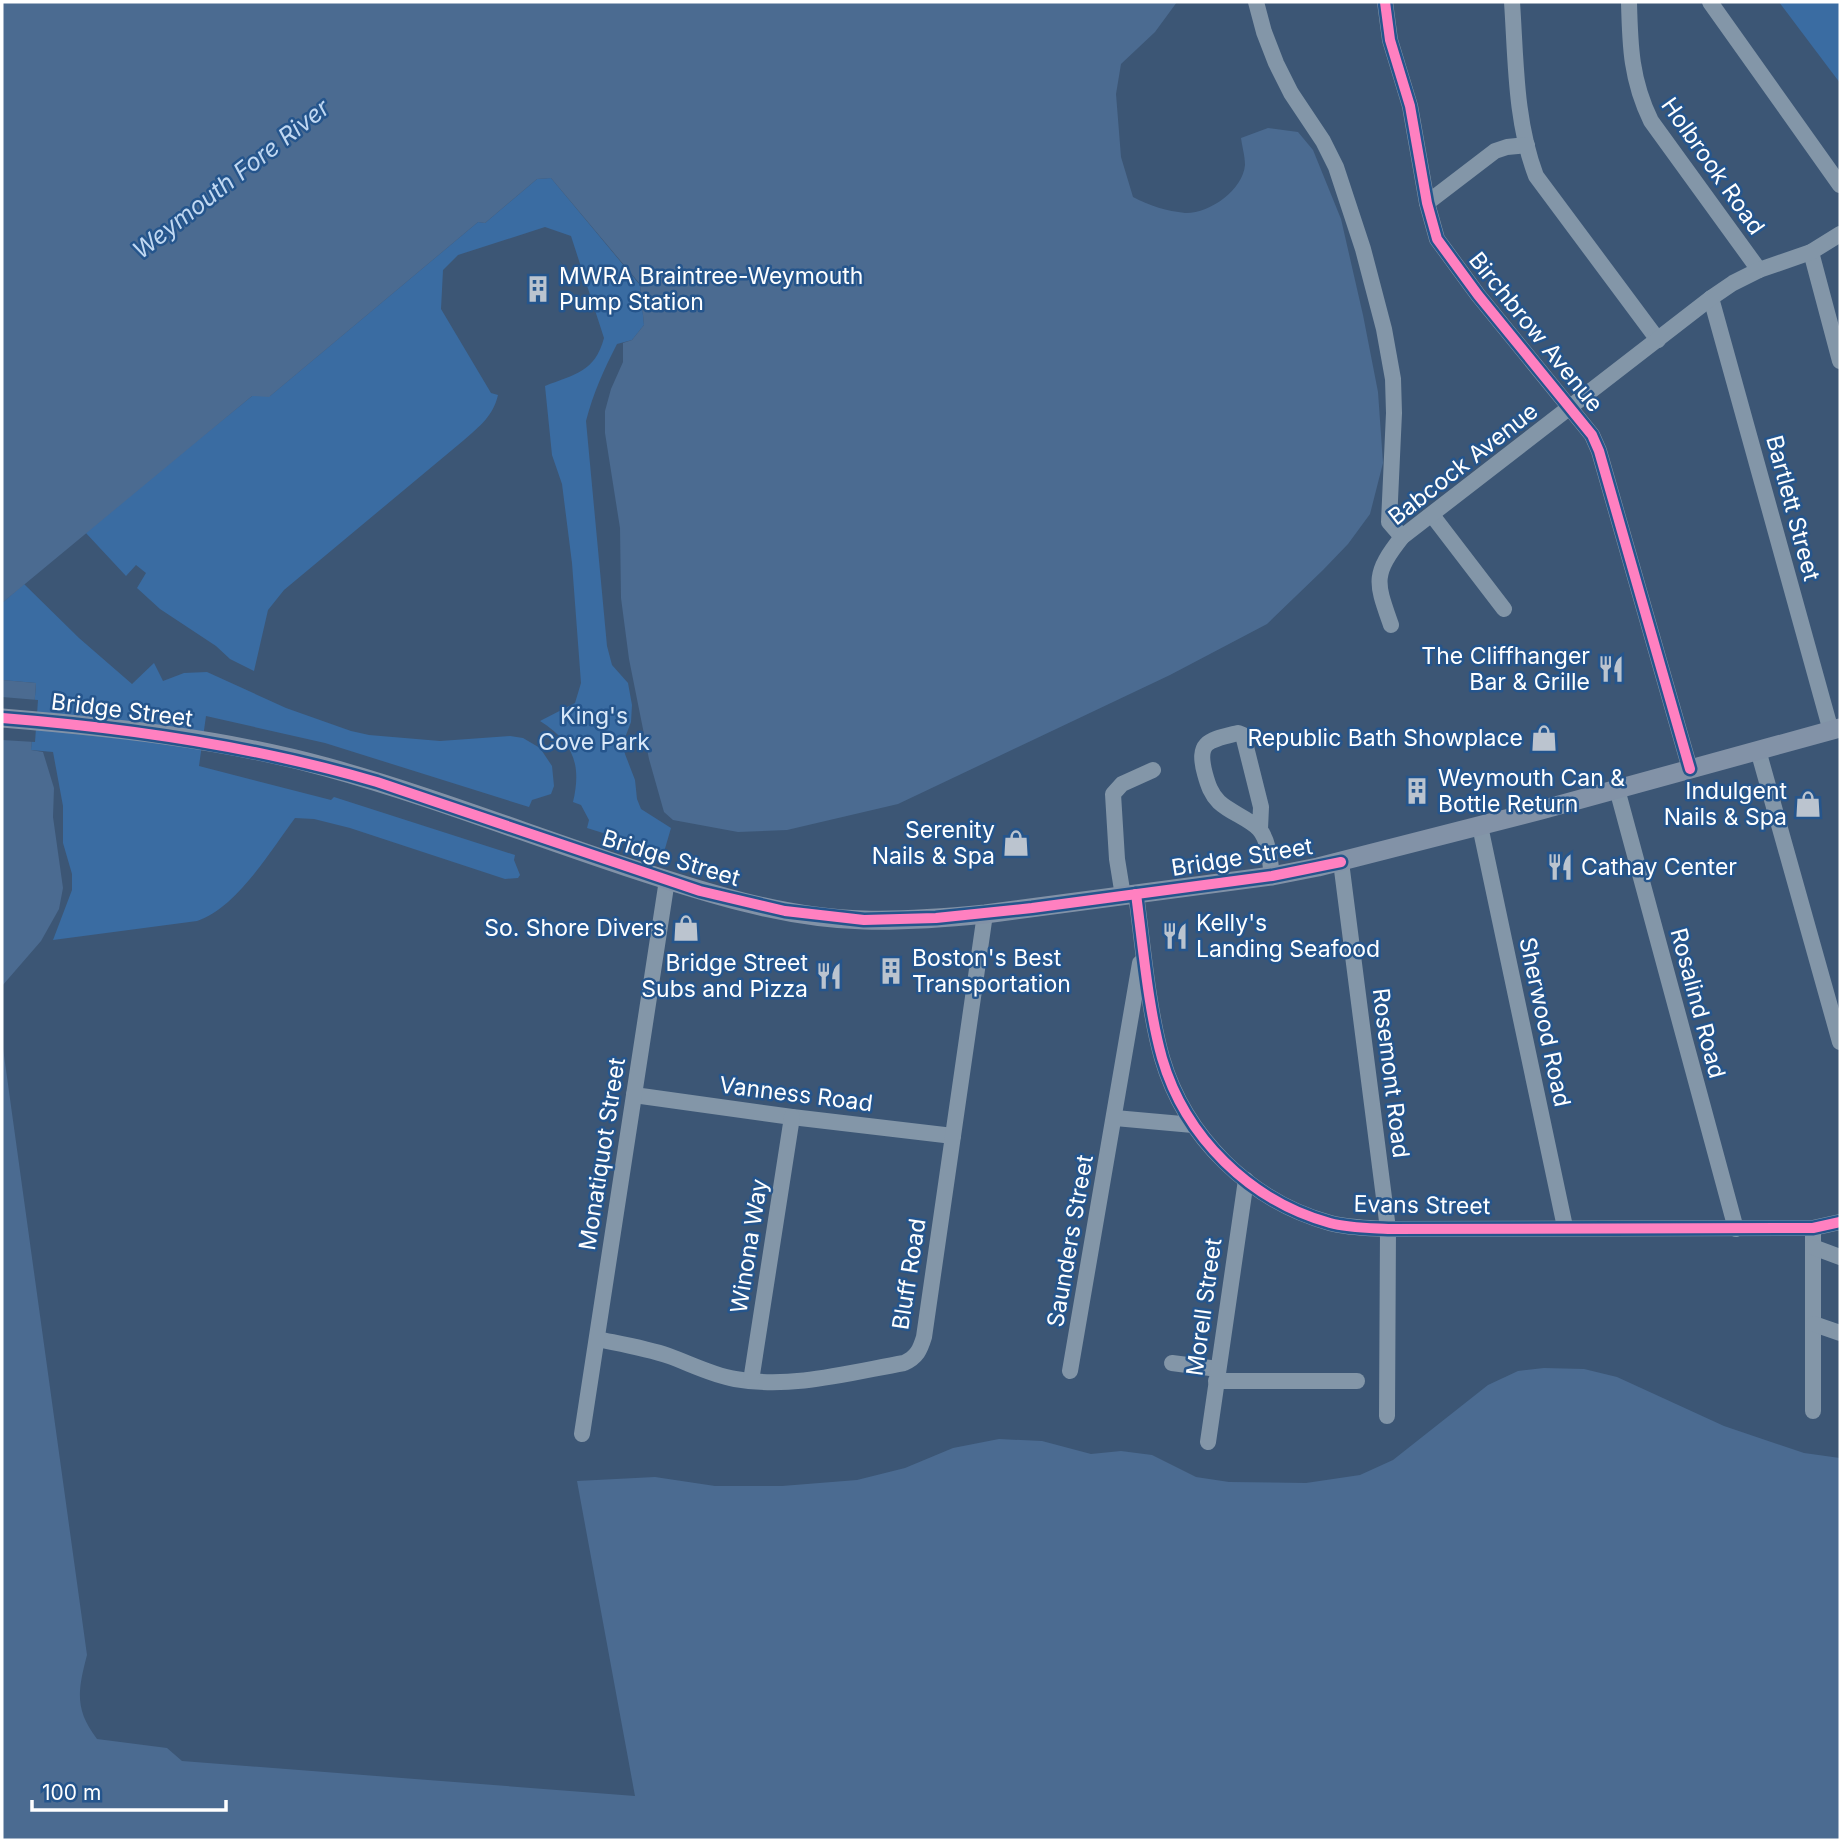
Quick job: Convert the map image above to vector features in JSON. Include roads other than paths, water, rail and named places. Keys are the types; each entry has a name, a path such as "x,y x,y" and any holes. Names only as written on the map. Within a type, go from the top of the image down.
{"main road":[{"name":"Bridge Street","path":"2,718 95,726 237,747 324,766 667,880 753,904 837,918 912,919 985,914 1130,895 1272,876 1341,862 1835,729"}],"street":[{"path":"1256,2 1276,63 1336,167 1363,249 1390,353 1394,413 1389,523 1402,537"},
{"name":"Birchbrow Avenue","path":"1385,2 1390,40 1414,123 1427,203 1437,239 1448,257 1585,424 1599,452 1690,769"},
{"path":"1512,2 1521,115 1536,176 1658,340"},
{"name":"Holbrook Road","path":"1629,2 1632,69 1641,101 1651,121 1759,270"},
{"path":"1710,2 1840,185"},
{"path":"1427,203 1495,151 1527,145"},
{"name":"Babcock Avenue","path":"1391,625 1378,581 1386,558 1402,537 1711,298 1759,270 1811,251 1840,234"},
{"path":"1811,251 1840,361"},
{"name":"Bartlett Street","path":"1711,298 1835,729"},
{"path":"1432,515 1504,609"},
{"path":"1260,829 1223,805 1209,788 1200,757 1204,748 1213,741 1238,733 1243,735 1261,807 1260,829 1272,876"},
{"path":"1758,750 1840,1042"},
{"name":"Evans Street","path":"1153,770 1122,784 1113,794 1117,859 1143,944 1162,1059 1175,1092 1193,1125 1218,1156 1266,1195 1304,1214 1332,1223 1388,1229 1813,1228 1840,1222"},
{"name":"Rosalind Road","path":"1617,789 1736,1229"},
{"name":"Sherwood Road","path":"1480,826 1564,1227"},
{"name":"Rosemont Road","path":"1341,862 1388,1229 1387,1416"},
{"name":"Monatiquot Street","path":"582,1434 667,880"},
{"name":"Bluff Road","path":"597,1339 651,1350 715,1375 751,1381 796,1382 820,1379 904,1363 914,1358 924,1337 985,914"},
{"name":"Saunders Street","path":"1070,1371 1143,944"},
{"name":"Vanness Road","path":"634,1095 953,1136"},
{"name":"Winona Way","path":"751,1381 792,1117"},
{"path":"1115,1118 1193,1125"},
{"name":"Morell Street","path":"1208,1441 1245,1180"},
{"path":"1813,1228 1813,1411"},
{"path":"1814,1247 1840,1257"},
{"path":"1814,1324 1840,1333"},
{"path":"1172,1363 1217,1375 1357,1381"}],"water":[{"name":"Weymouth Fore River","path":"2,2 1177,2 1155,32 1121,64 1116,94 1121,157 1133,197 1159,208 1185,213 1214,205 1231,191 1243,174 1245,162 1241,138 1268,128 1298,132 1313,150 1341,219 1378,392 1383,463 1370,514 1348,544 1267,624 1170,675 898,804 787,830 738,832 673,820 664,812 649,759 629,659 621,598 620,528 605,433 605,411 623,362 623,343 632,340 644,325 640,284 551,178 537,179 485,223 478,222 269,397 252,396 2,603"},
{"path":"2,680 36,683 31,750 43,752 54,788 53,817 63,888 59,909 41,941 2,986"},
{"path":"2,1041 87,1655 80,1689 81,1708 97,1739 167,1748 182,1761 635,1796 577,1481 655,1477 715,1486 782,1486 857,1480 905,1468 953,1448 999,1439 1042,1441 1091,1454 1121,1451 1152,1455 1196,1477 1229,1482 1306,1483 1360,1475 1393,1460 1488,1385 1518,1371 1544,1368 1584,1369 1617,1377 1724,1426 1804,1453 1840,1458 1840,1840 2,1840"}],"place":[{"name":"MWRA Braintree-Weymouth Pump Station","path":"538,289"},
{"name":"The Cliffhanger Bar & Grille","path":"1611,669"},
{"name":"Republic Bath Showplace","path":"1544,738"},
{"name":"Weymouth Can & Bottle Return","path":"1417,791"},
{"name":"Indulgent Nails & Spa","path":"1808,804"},
{"name":"Serenity Nails & Spa","path":"1016,843"},
{"name":"Cathay Center","path":"1560,867"},
{"name":"So. Shore Divers","path":"686,928"},
{"name":"Kelly's Landing Seafood","path":"1175,936"},
{"name":"Boston's Best Transportation","path":"891,971"},
{"name":"Bridge Street Subs and Pizza","path":"829,976"}],"park label":[{"name":"King's Cove Park","path":"594,729"}]}
